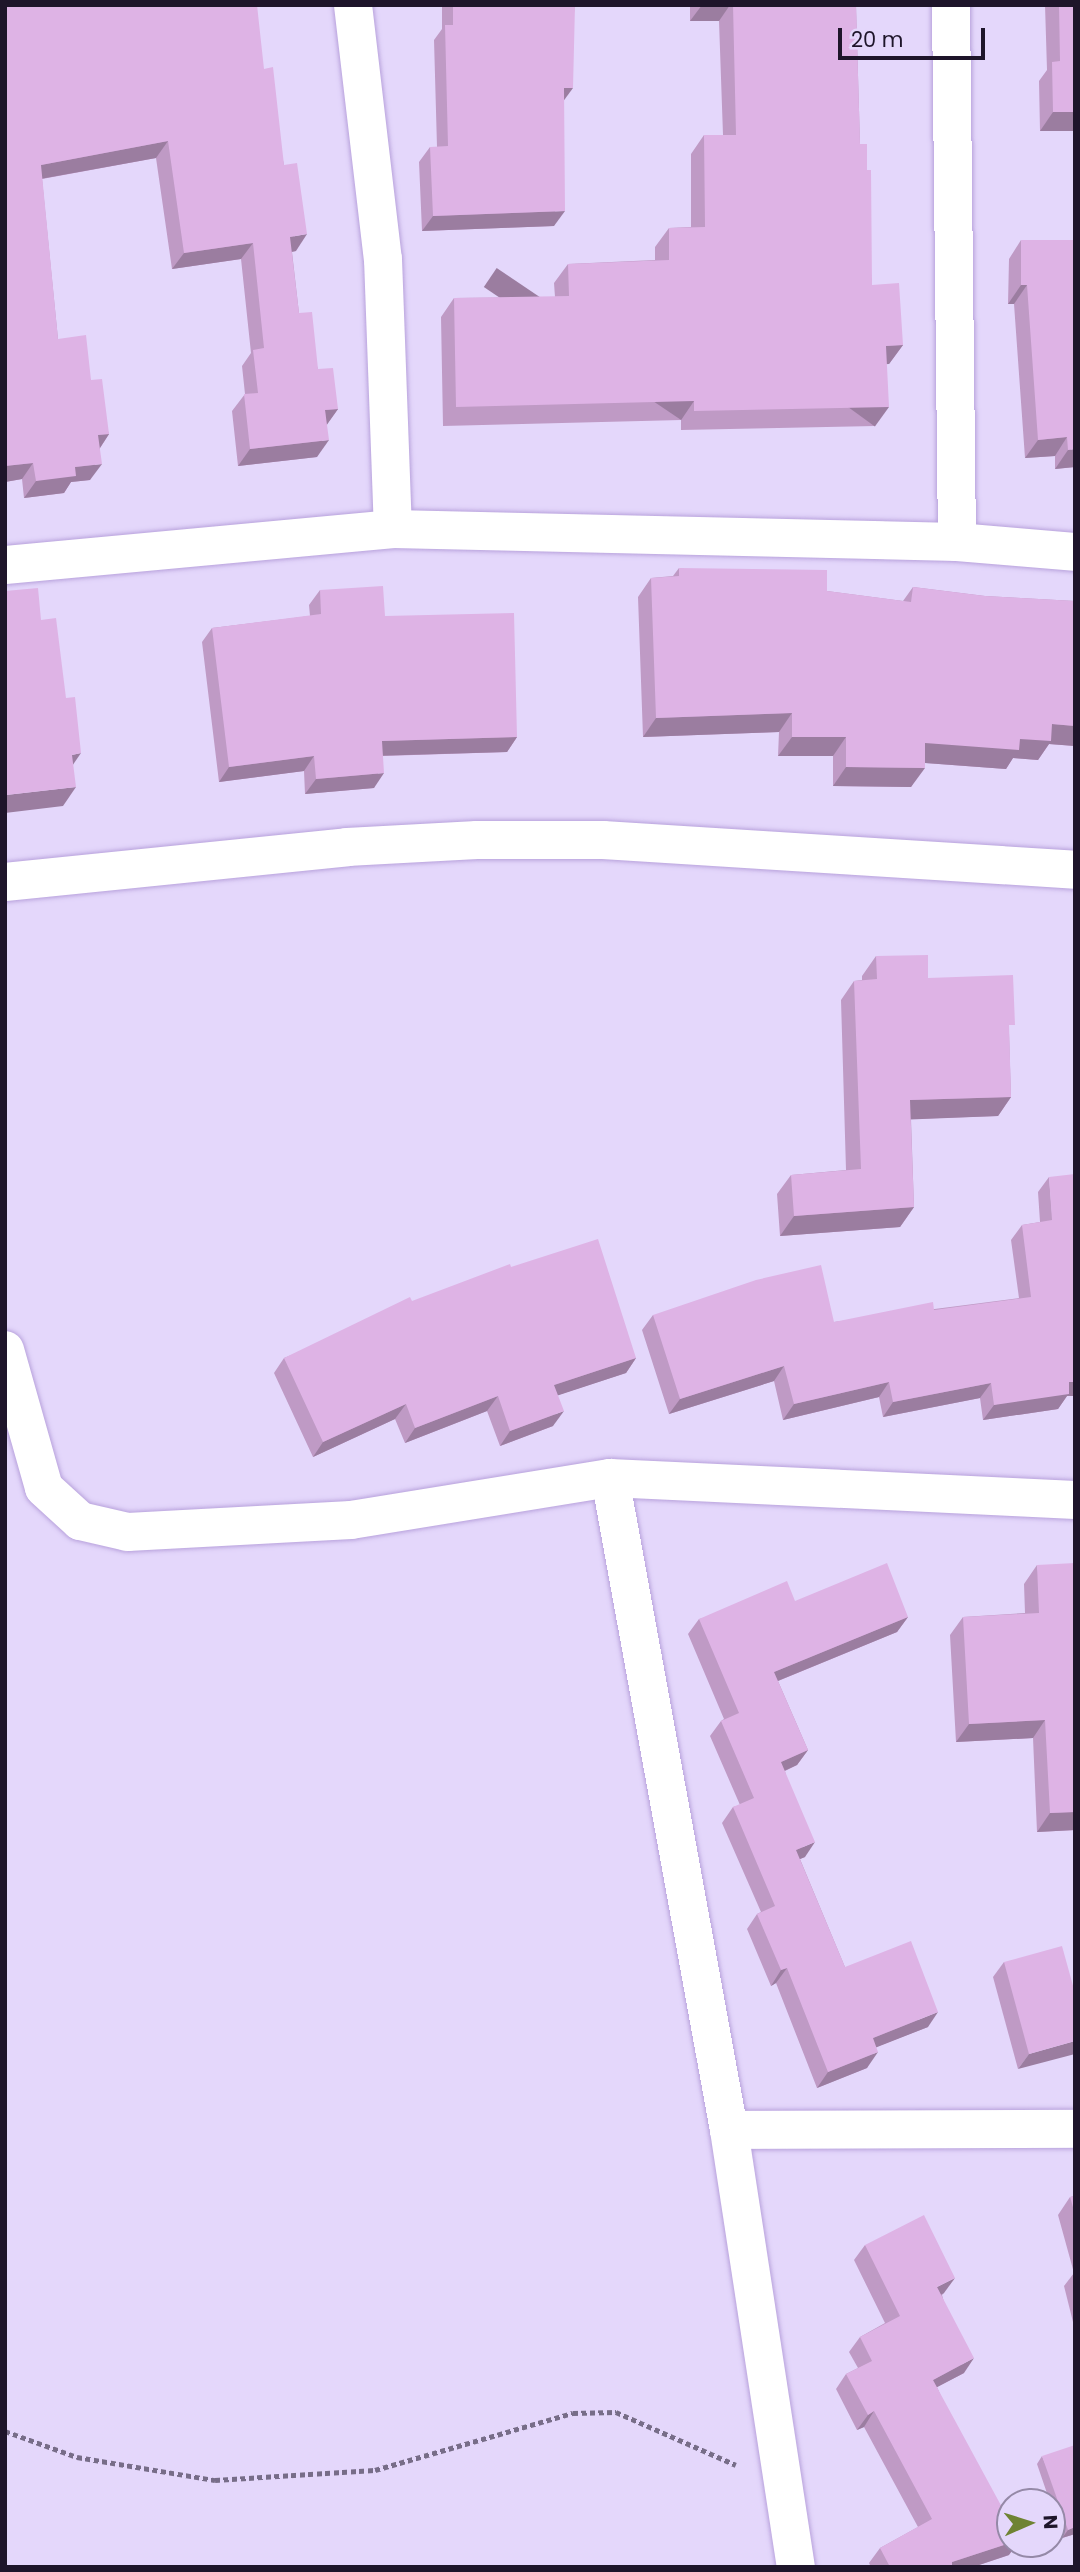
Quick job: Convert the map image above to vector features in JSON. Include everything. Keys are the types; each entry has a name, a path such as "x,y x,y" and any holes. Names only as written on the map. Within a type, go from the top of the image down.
{"street":[{"path":"353,5 383,259 393,529"},
{"path":"951,5 957,542"},
{"path":"5,565 393,529 957,542 1075,552"},
{"path":"5,882 347,847 477,840 603,840 1075,870"},
{"path":"5,1350 44,1488 80,1521 128,1532 352,1520 610,1478 1075,1500"},
{"path":"610,1478 729,2130 796,2567"},
{"path":"729,2130 1075,2129"}],"path":[{"path":"5,2431 77,2457 215,2480 375,2470 573,2413 616,2412 782,2486"}],"building":[{"path":"5,5 257,5 264,69 273,67 284,165 297,163 307,234 290,237 299,313 312,312 318,369 333,368 338,409 325,410 329,440 250,449 244,394 258,393 253,350 264,348 253,243 184,253 168,141 41,165 58,339 86,335 91,380 102,379 109,434 98,435 102,464 75,467 76,476 36,481 33,463 5,466"},
{"path":"453,5 575,5 573,88 564,88 565,211 433,216 430,147 448,146 445,25 453,25"},
{"path":"733,5 856,5 860,144 867,144 867,170 871,170 872,285 899,283 903,345 886,346 889,407 694,411 694,401 456,407 454,298 569,296 568,264 669,260 669,228 705,227 704,135 736,135"},
{"path":"1059,5 1075,5 1075,112 1053,112 1052,62 1060,61"},
{"path":"1021,240 1075,240 1075,449 1068,450 1067,437 1038,440 1027,285 1021,285"},
{"path":"679,568 827,570 827,591 911,602 913,587 985,596 1075,601 1075,726 1052,724 1051,741 1020,739 1019,750 925,743 925,768 846,767 846,737 792,737 792,713 656,718 651,578 679,576"},
{"path":"383,586 385,616 514,613 517,737 382,741 384,773 316,779 314,756 229,767 212,628 321,614 320,590"},
{"path":"38,588 41,620 56,618 66,698 75,697 81,753 72,755 76,787 6,795 5,591"},
{"path":"928,955 928,978 1013,975 1015,1025 1009,1025 1011,1097 910,1100 914,1207 794,1216 791,1175 861,1169 854,981 877,979 876,956"},
{"path":"1075,1174 1075,1382 1069,1382 1069,1394 994,1405 991,1383 893,1402 889,1382 794,1404 784,1366 680,1399 653,1315 756,1280 821,1265 834,1322 933,1302 934,1310 1031,1297 1022,1225 1052,1220 1049,1177"},
{"path":"598,1239 636,1358 554,1385 564,1411 510,1431 498,1396 415,1428 406,1404 323,1442 284,1358 410,1297 412,1301 510,1264 511,1267"},
{"path":"887,1563 908,1617 774,1672 808,1750 781,1762 815,1842 796,1850 845,1967 911,1941 938,2012 873,2038 878,2052 828,2072 787,1968 781,1970 757,1914 775,1906 733,1807 754,1798 721,1721 739,1713 699,1619 787,1581 795,1601"},
{"path":"1075,1563 1075,1812 1050,1813 1045,1720 969,1724 963,1617 1039,1613 1037,1565"},
{"path":"1062,1946 1075,1993 1075,2041 1029,2054 1004,1962"},
{"path":"1075,2196 1075,2214 1070,2197"},
{"path":"924,2215 955,2278 937,2287 974,2358 933,2380 996,2496 996,2548 952,2562 952,2567 890,2567 880,2548 932,2519 874,2411 868,2415 846,2374 872,2361 860,2337 900,2316 865,2245"},
{"path":"1075,2445 1075,2527 1068,2530 1066,2488 1053,2488 1042,2456"}]}
